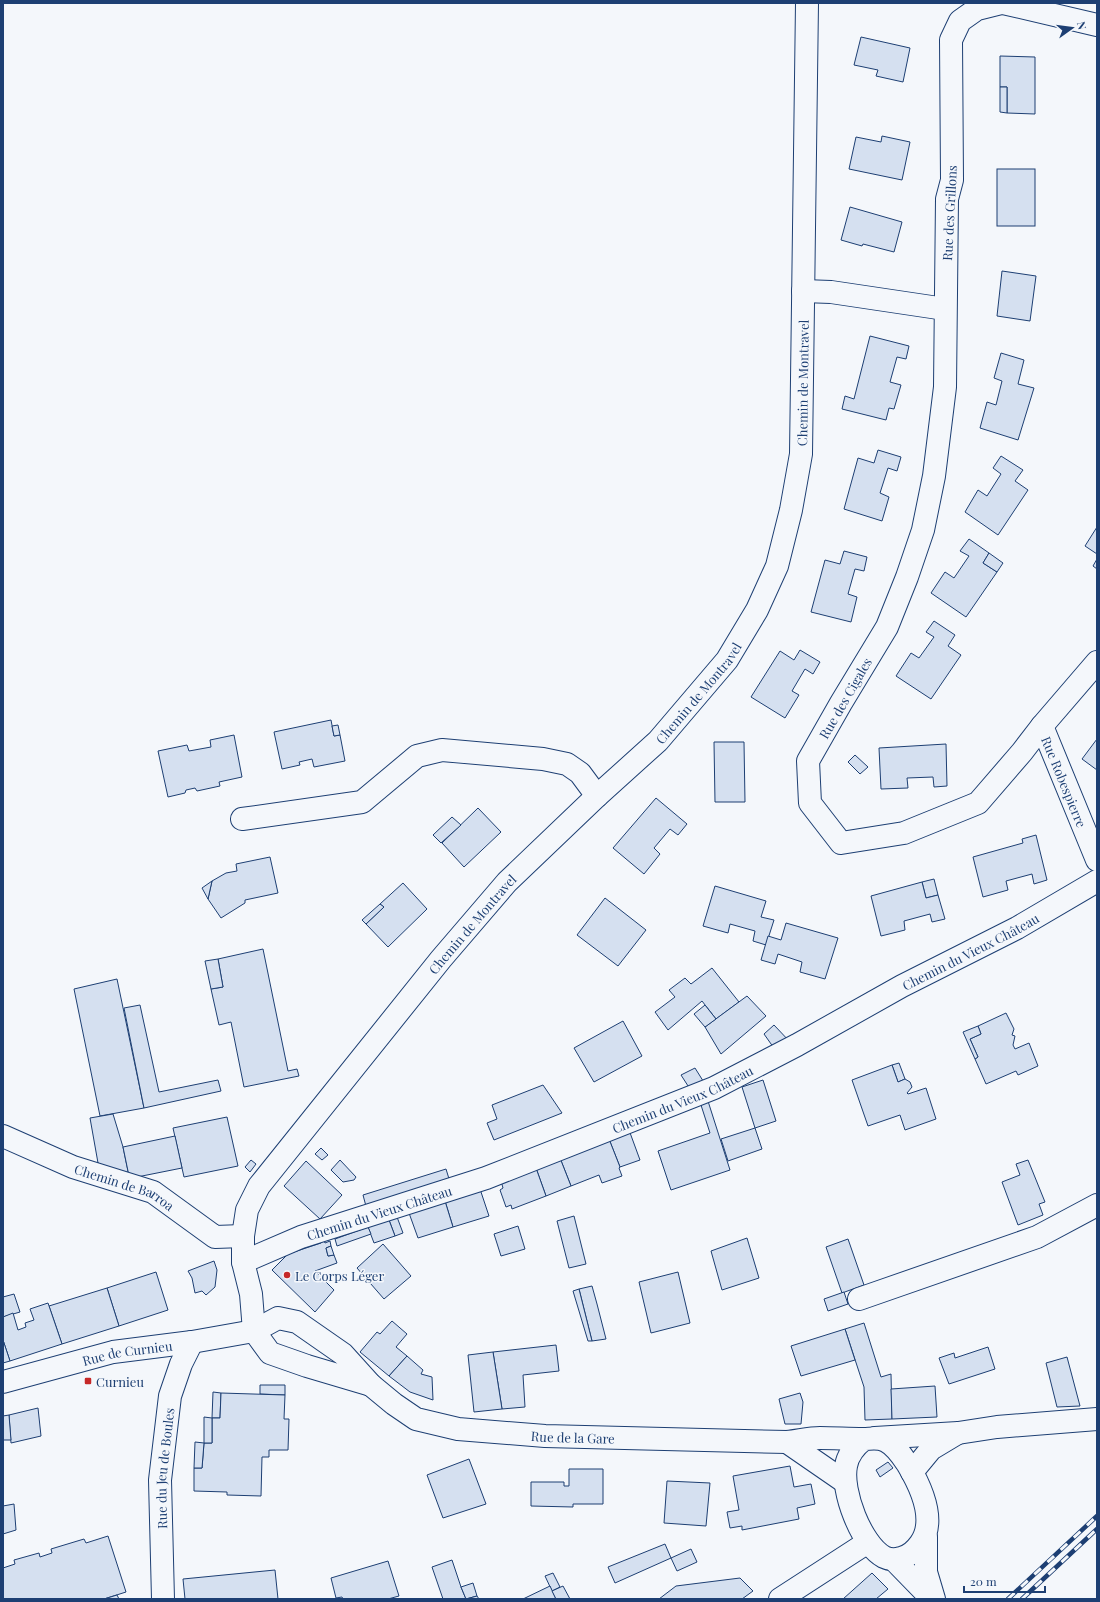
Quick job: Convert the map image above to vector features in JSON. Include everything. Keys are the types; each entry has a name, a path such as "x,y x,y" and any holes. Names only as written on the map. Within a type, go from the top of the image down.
{"street":[{"name":"Chemin de Montravel","path":"254,1331 251,1294 243,1262 243,1236 247,1210 259,1186 441,959 507,882 597,796 658,741 727,660 757,610 777,566 791,510 801,454 807,3"},
{"name":"Rue des Grillons","path":"945,309 947,199 952,180 951,40 960,21 977,9 1002,3 1097,25"},
{"path":"803,291 832,292 945,309"},
{"name":"Rue des Cigales","path":"945,309 945,387 934,476 923,530 907,577 887,627 808,761 810,803 841,843 904,832 978,803 1022,752 1042,726"},
{"path":"1042,726 1097,662"},
{"name":"Rue Robespierre","path":"1042,726 1097,860"},
{"path":"242,819 362,802 417,756 442,750 543,759 567,764 580,773 597,796"},
{"name":"Chemin du Vieux Château","path":"243,1262 301,1237 486,1178 714,1088 797,1045 902,986 1016,928 1097,881"},
{"name":"Chemin de Barroa","path":"3,1136 73,1167 153,1192 215,1237 243,1236"},
{"path":"859,1299 1037,1237 1097,1205"},
{"name":"Rue de la Gare","path":"371,1385 307,1366 270,1353 254,1331 278,1318 297,1322 343,1354 371,1385 394,1404 416,1419 458,1429 545,1436 787,1442 819,1438 869,1438"},
{"name":"Rue de Curnieu","path":"3,1382 113,1352 192,1342 254,1331"},
{"name":"Rue du Jeu de Boules","path":"163,1599 160,1480 170,1396 181,1364 192,1342"},
{"path":"926,1537 916,1550 907,1556 894,1560 885,1558 868,1542 857,1520 849,1499 845,1482 846,1466 856,1446 869,1438 958,1433 997,1427 1097,1419"},
{"path":"912,1472 931,1449 958,1433"},
{"path":"869,1438 885,1440 892,1444 912,1472 924,1500 928,1521 926,1537 926,1572 933,1599"},
{"path":"787,1442 845,1482"},
{"path":"780,1599 868,1542"},
{"path":"894,1560 933,1599"}],"building":[{"path":"861,37 910,48 903,82 876,76 878,70 854,65"},
{"path":"1000,56 1035,57 1035,114 1007,113 1007,87 1000,87"},
{"path":"1000,87 1007,87 1007,113 1000,112"},
{"path":"882,136 910,142 902,180 849,169 856,137 881,142"},
{"path":"997,169 1035,169 1035,226 997,226"},
{"path":"850,207 902,222 894,252 863,244 862,246 841,240"},
{"path":"1002,271 1036,276 1030,321 997,316"},
{"path":"870,336 909,346 906,359 897,357 890,382 901,385 894,409 889,408 886,420 842,409 845,396 854,399"},
{"path":"1001,353 1024,360 1018,384 1034,388 1018,440 980,428 987,402 996,405 1002,381 994,378"},
{"path":"878,450 901,457 897,471 888,468 880,493 889,497 882,521 844,509 858,458 874,463"},
{"path":"1001,456 1023,470 1015,481 1028,490 998,535 965,512 978,490 987,496 1001,474 993,468"},
{"path":"1097,527 1097,554 1085,546"},
{"path":"969,539 989,553 983,563 997,572 966,617 931,593 945,572 954,578 969,556 960,551"},
{"path":"844,551 867,557 864,571 855,569 848,594 857,597 851,622 811,612 825,560 840,564"},
{"path":"989,553 1003,563 997,572 983,563"},
{"path":"1097,559 1097,569 1093,566"},
{"path":"934,621 955,635 948,646 961,655 931,699 896,676 911,653 919,658 934,637 926,632"},
{"path":"800,650 820,662 813,674 805,669 792,691 799,695 785,718 751,697 780,651 794,660"},
{"path":"331,720 334,736 340,735 345,761 314,767 312,759 299,762 300,765 282,769 274,732"},
{"path":"338,725 340,735 334,736 332,726"},
{"path":"234,735 242,777 219,782 220,786 197,791 195,788 186,790 185,793 168,797 158,751 187,745 189,751 211,747 210,740"},
{"path":"1097,739 1097,770 1082,759"},
{"path":"714,742 744,742 745,802 715,802"},
{"path":"946,744 947,786 934,787 933,777 907,778 908,788 881,789 879,748"},
{"path":"855,755 868,767 860,774 848,762"},
{"path":"656,798 687,824 678,835 670,829 654,848 660,854 644,874 613,848"},
{"path":"478,808 501,832 464,867 442,843"},
{"path":"452,817 461,825 441,843 433,835"},
{"path":"1036,835 1047,880 1034,884 1032,874 1006,881 1008,890 983,897 973,857 1023,843 1022,839"},
{"path":"270,857 278,893 245,900 245,903 221,918 208,899 212,881 226,873 237,871 236,864"},
{"path":"934,879 938,895 926,898 922,882"},
{"path":"212,881 208,899 202,888"},
{"path":"922,882 926,898 938,895 945,919 932,922 930,914 904,921 905,930 881,936 871,896"},
{"path":"403,883 427,909 388,947 366,924 384,907 380,904"},
{"path":"715,886 766,901 761,917 774,920 766,945 753,941 755,931 730,924 728,933 703,926"},
{"path":"605,898 646,930 618,966 577,935"},
{"path":"380,904 384,907 366,924 362,920"},
{"path":"786,923 838,938 825,979 800,972 802,962 778,954 775,964 761,960 768,936 781,940"},
{"path":"263,949 288,1071 297,1069 299,1076 244,1087 231,1022 219,1025 211,989 223,987 218,959"},
{"path":"218,959 223,987 211,989 205,961"},
{"path":"712,968 739,1002 716,1019 702,1001 668,1030 655,1012 675,997 669,990 685,978 691,984"},
{"path":"117,979 144,1108 100,1116 74,989"},
{"path":"747,996 766,1016 721,1054 705,1027"},
{"path":"140,1005 159,1092 218,1080 221,1091 144,1108 124,1008"},
{"path":"705,1005 716,1019 705,1027 694,1014"},
{"path":"1006,1013 1014,1029 1012,1035 1015,1036 1013,1045 1015,1049 1029,1043 1038,1066 1018,1075 1016,1071 986,1084 975,1059 978,1057 970,1039 981,1034 978,1026"},
{"path":"623,1021 642,1056 594,1082 574,1048"},
{"path":"774,1025 791,1043 776,1051 764,1034"},
{"path":"978,1026 981,1034 970,1039 978,1057 975,1059 963,1032"},
{"path":"899,1063 905,1079 898,1082 892,1065"},
{"path":"892,1065 898,1082 905,1079 910,1082 912,1087 907,1093 908,1094 926,1088 936,1119 905,1130 900,1115 868,1126 852,1080"},
{"path":"695,1068 705,1084 690,1089 681,1075"},
{"path":"763,1080 776,1121 755,1128 742,1087"},
{"path":"543,1085 562,1113 494,1140 487,1123 497,1119 492,1105"},
{"path":"707,1098 730,1170 671,1190 658,1151 710,1133 700,1102"},
{"path":"113,1114 123,1147 129,1176 98,1163 90,1118"},
{"path":"227,1117 238,1166 184,1177 173,1128"},
{"path":"755,1128 762,1149 728,1161 721,1139"},
{"path":"629,1130 640,1160 620,1167 609,1139"},
{"path":"175,1136 182,1168 132,1178 129,1176 123,1147"},
{"path":"609,1139 622,1176 602,1183 599,1175 571,1186 560,1158"},
{"path":"321,1148 328,1155 322,1160 315,1154"},
{"path":"560,1158 571,1186 546,1196 536,1168"},
{"path":"251,1160 256,1164 250,1172 245,1167"},
{"path":"340,1160 356,1177 354,1180 343,1182 331,1170"},
{"path":"1028,1160 1045,1202 1039,1204 1043,1215 1018,1225 1002,1182 1020,1175 1016,1164"},
{"path":"306,1161 342,1195 320,1219 284,1186"},
{"path":"536,1168 546,1196 512,1209 511,1205 506,1207 500,1190 503,1188 501,1181"},
{"path":"446,1169 450,1182 367,1210 363,1195"},
{"path":"480,1189 489,1216 453,1227 445,1201"},
{"path":"445,1201 453,1227 418,1238 409,1213"},
{"path":"574,1216 586,1264 569,1268 557,1221"},
{"path":"397,1217 403,1233 395,1236 389,1220"},
{"path":"389,1220 395,1236 374,1243 368,1227"},
{"path":"518,1226 525,1249 501,1256 494,1234"},
{"path":"368,1227 371,1234 337,1246 335,1239"},
{"path":"747,1238 759,1278 722,1290 711,1251"},
{"path":"848,1239 864,1285 842,1293 826,1247"},
{"path":"322,1241 325,1243 330,1241 331,1246 326,1248 328,1256 334,1255 337,1263 315,1271 334,1290 315,1312 272,1270 288,1254 321,1243"},
{"path":"383,1244 411,1276 384,1299 357,1268"},
{"path":"331,1246 334,1255 328,1256 326,1248"},
{"path":"214,1261 217,1270 215,1287 206,1295 202,1291 195,1293 192,1278 188,1271"},
{"path":"156,1272 168,1310 119,1326 107,1288"},
{"path":"678,1272 690,1323 651,1333 639,1282"},
{"path":"592,1286 606,1339 592,1341 579,1289"},
{"path":"107,1288 119,1326 62,1344 49,1306"},
{"path":"579,1289 592,1341 588,1341 573,1291"},
{"path":"844,1292 848,1304 828,1311 824,1299"},
{"path":"14,1294 20,1312 3,1317 3,1297"},
{"path":"48,1303 62,1344 10,1361 3,1340 3,1317 13,1313 18,1330 26,1327 25,1323 34,1320 30,1309"},
{"path":"392,1321 407,1334 396,1347 407,1356 389,1376 360,1352 377,1332 380,1334"},
{"path":"864,1323 881,1377 891,1374 892,1419 865,1420 864,1387 845,1329"},
{"path":"845,1329 855,1360 801,1376 791,1346"},
{"path":"3,1340 10,1361 3,1363"},
{"path":"556,1345 559,1371 523,1375 525,1407 502,1409 493,1352"},
{"path":"988,1347 995,1369 949,1384 939,1358 954,1353 955,1358"},
{"path":"493,1352 502,1409 474,1412 468,1355"},
{"path":"407,1356 423,1370 421,1374 432,1377 433,1400 410,1392 389,1376"},
{"path":"1067,1357 1080,1406 1057,1407 1046,1363"},
{"path":"260,1385 285,1385 285,1395 260,1394"},
{"path":"935,1386 937,1417 892,1419 891,1389"},
{"path":"213,1392 221,1393 220,1418 212,1418"},
{"path":"221,1393 285,1395 284,1419 289,1419 288,1450 269,1450 269,1457 262,1457 261,1496 227,1495 227,1492 194,1491 194,1468 202,1468 204,1443 212,1443 212,1418 220,1418"},
{"path":"800,1393 803,1402 801,1424 785,1424 779,1399"},
{"path":"38,1408 41,1436 11,1443 9,1415"},
{"path":"9,1415 11,1440 3,1440 3,1416"},
{"path":"204,1417 212,1418 212,1443 204,1443"},
{"path":"195,1442 204,1443 202,1468 194,1468"},
{"path":"469,1459 486,1504 443,1518 427,1475"},
{"path":"888,1462 893,1468 880,1477 876,1470"},
{"path":"790,1466 794,1487 811,1484 815,1504 797,1508 799,1519 742,1530 742,1526 730,1528 727,1512 739,1510 733,1476"},
{"path":"569,1469 603,1469 603,1504 573,1504 573,1507 531,1506 531,1482 564,1482 564,1486 569,1486"},
{"path":"667,1481 710,1483 706,1526 664,1523"},
{"path":"14,1504 16,1530 3,1534 3,1506"},
{"path":"108,1536 126,1592 104,1599 3,1599 3,1568 15,1564 14,1560 39,1553 40,1557 52,1553 51,1549 84,1539 86,1543"},
{"path":"665,1544 671,1558 615,1583 608,1567"},
{"path":"691,1549 697,1562 677,1571 671,1558"},
{"path":"452,1560 466,1599 443,1599 432,1567"},
{"path":"388,1561 399,1596 388,1599 336,1598 331,1578"},
{"path":"275,1570 278,1599 185,1599 183,1579"},
{"path":"553,1573 560,1587 552,1591 545,1576"},
{"path":"872,1573 888,1589 876,1599 843,1599"},
{"path":"740,1578 753,1591 742,1599 659,1599 676,1586"},
{"path":"473,1583 477,1596 466,1599 461,1587"},
{"path":"550,1586 556,1599 523,1599"},
{"path":"563,1586 570,1599 556,1599 552,1591"},
{"path":"117,1595 119,1599 104,1599"},
{"path":"477,1596 479,1599 466,1599"}],"railway":[{"path":"1008,1599 1097,1516"},
{"path":"1022,1599 1097,1529"}],"place":[{"name":"Le Corps Léger","path":"287,1275"},
{"name":"Curnieu","path":"88,1381"}]}
